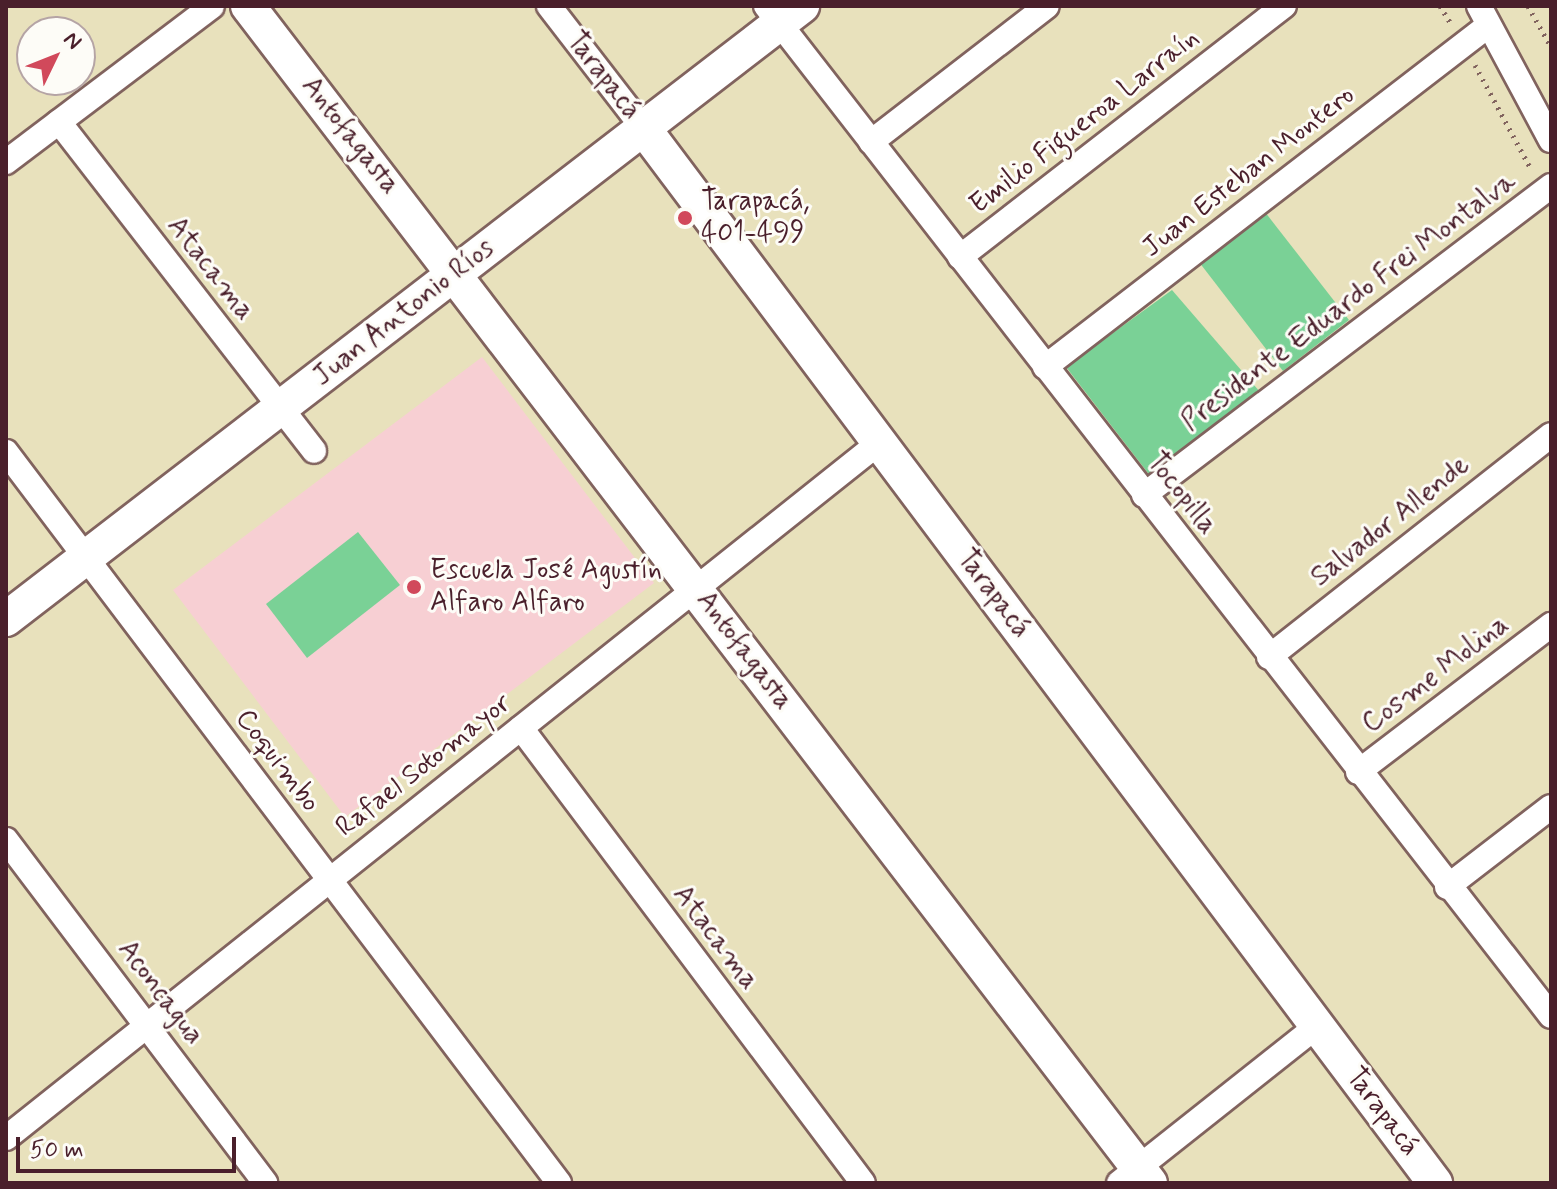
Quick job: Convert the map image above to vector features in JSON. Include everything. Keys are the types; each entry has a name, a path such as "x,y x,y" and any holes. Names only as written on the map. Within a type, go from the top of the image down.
{"main road":[{"name":"Antofagasta","path":"248,6 696,588 1136,1178"},
{"name":"Juan Antonio Ríos","path":"6,619 644,129 782,12"},
{"name":"Tarapacá","path":"644,129 1435,1183"}],"street":[{"path":"6,162 212,6"},
{"name":"Tarapacá","path":"549,6 644,129"},
{"path":"871,142 1047,6"},
{"name":"Emilio Figueroa Larraín","path":"960,257 1284,6"},
{"path":"1482,11 1551,140"},
{"name":"Juan Esteban Montero","path":"1045,367 1464,44 1482,11"},
{"name":"Tocopilla","path":"782,12 871,142 1447,887 1551,1016"},
{"name":"Atacama","path":"59,122 314,451"},
{"name":"Presidente Eduardo Frei Montalva","path":"1144,495 1547,189"},
{"name":"Salvador Allende","path":"1269,657 1551,435"},
{"name":"Rafael Sotomayor","path":"6,1138 880,442"},
{"name":"Coquimbo","path":"6,452 559,1183"},
{"name":"Cosme Molina","path":"1358,772 1551,625"},
{"name":"Atacama","path":"521,728 863,1183"},
{"path":"1447,887 1551,807"},
{"name":"Aconcagua","path":"6,840 265,1183"},
{"path":"1136,1178 1317,1026"}],"path":[{"path":"1440,6 1547,189"},
{"path":"1528,6 1551,47"}],"shaded area":[{"name":"Escuela José Agustín Alfaro Alfaro","path":"482,357 654,583 345,817 173,590"}],"green space":[{"path":"1265,212 1349,320 1283,371 1199,262"},
{"path":"1172,290 1260,392 1151,477 1066,367"},
{"path":"358,532 400,585 307,658 266,604"}],"place":[{"name":"Tarapacá, 401-499","path":"685,218"},
{"name":"Escuela José Agustín Alfaro Alfaro","path":"414,587"}]}
